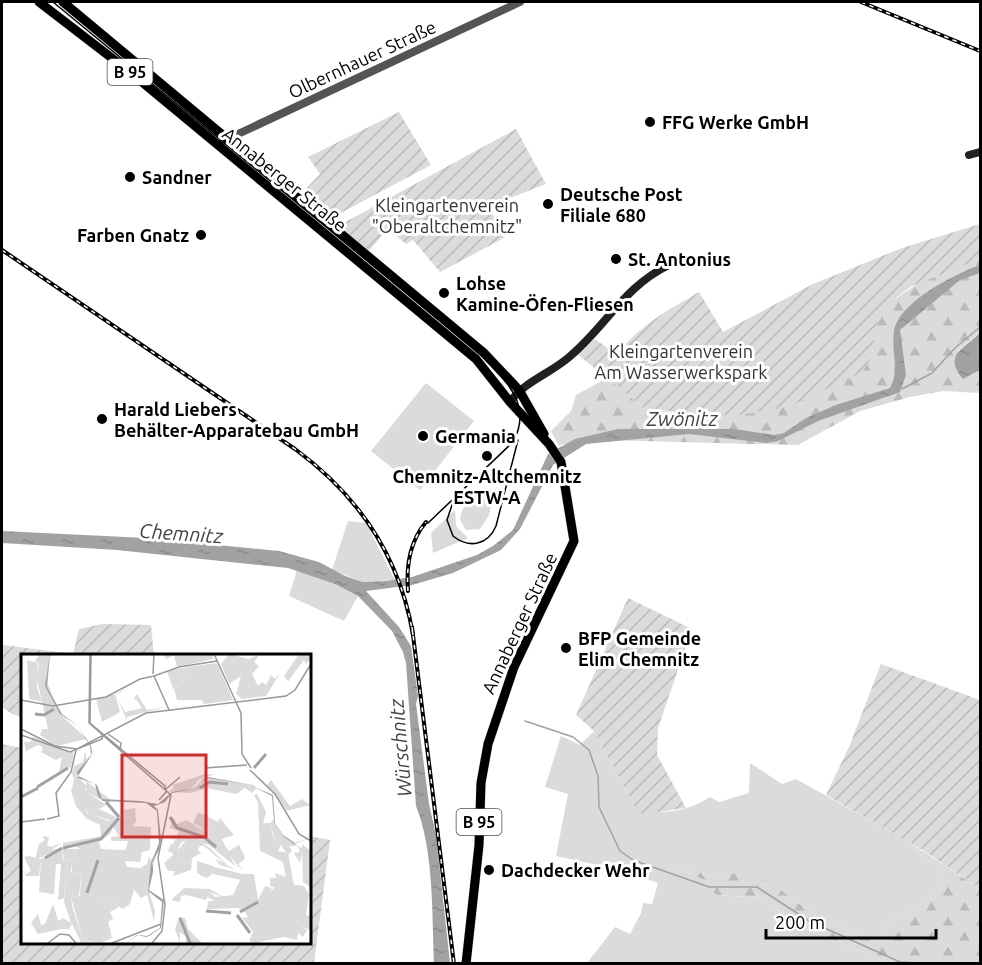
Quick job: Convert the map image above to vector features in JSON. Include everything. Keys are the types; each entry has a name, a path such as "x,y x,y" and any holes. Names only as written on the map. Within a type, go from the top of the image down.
{"main road":[{"name":"Annaberger Straße","path":"39,2 299,200 484,353 519,390 561,462 574,541 511,672 488,744 481,783 479,845 466,963"},
{"name":"Annaberger Straße","path":"63,2 476,359 510,402 551,447"},
{"path":"969,155 981,152"},
{"path":"510,402 519,390 567,359 585,343 634,286 669,265"}],"street":[{"name":"Olbernhauer Straße","path":"223,141 520,2"}],"green space":[{"name":"Kleingartenverein \"Oberaltchemnitz\"","path":"399,112 431,165 335,216 304,191 320,174 308,157"},
{"name":"Kleingartenverein \"Oberaltchemnitz\"","path":"516,129 546,184 489,206 504,238 440,272 413,240 406,244 388,229 367,253 338,226"},
{"name":"Kleingartenverein Am Wasserwerkspark","path":"980,224 980,259 910,287 897,297 878,320 871,358 862,372 788,407 739,415 708,416 644,408 576,353 595,339 617,355 644,327 699,292 723,332 813,284 902,248"},
{"path":"980,259 980,332 958,351 967,377 978,371 980,373 980,393 943,391 910,397 860,411 798,445 603,440 586,444 571,453 564,444 559,446 551,431 571,411 576,395 607,378 644,408 677,413 871,358 878,321 894,300 939,273"},
{"name":"Germania","path":"426,383 474,421 420,490 371,451"},
{"path":"485,488 490,488 494,494 489,515 480,529 466,530 460,519 463,509 472,497"},
{"path":"455,510 456,526 468,538 433,553 431,533"},
{"path":"348,521 366,523 395,580 363,582 332,570"},
{"path":"297,570 335,584 358,596 344,621 289,596"},
{"path":"628,598 692,629 658,728 657,755 686,808 642,814 635,807 594,731 576,715"},
{"path":"102,624 151,625 154,654 73,654 79,629"},
{"path":"3,645 73,654 21,654 21,717 2,707"},
{"path":"881,664 980,700 980,889 921,849 826,795 849,747"},
{"path":"594,731 635,807 664,812 674,811 692,806 710,797 719,802 749,793 750,763 782,784 796,779 909,842 915,850 940,869 943,889 910,912 892,920 876,942 814,915 780,889 729,873 715,877 677,866 675,868 711,882 717,895 761,898 802,927 891,963 587,963 615,927 630,934 641,913 643,903 652,904 658,883 646,879 648,876 556,856 568,794 545,787 561,736 580,745"},
{"path":"2,744 21,748 21,944 310,944 310,836 330,840 314,963 2,963"},
{"path":"909,842 980,889 980,963 891,963 802,927 761,898 717,895 712,891 710,882 675,868 677,866 715,877 729,873 755,875 780,889 814,915 876,942 892,920 910,912 943,889 940,869 915,850"}],"water":[{"path":"980,265 980,273 960,280 900,330 906,375 900,392 818,421 778,441 766,443 689,434 586,444 553,465 520,529 501,550 453,573 412,585 366,591 399,627 411,646 418,696 416,704 429,804 436,835 450,963 434,963 429,863 422,823 416,806 406,663 392,631 358,596 335,584 288,568 117,550 2,543 2,531 146,538 279,551 319,562 345,576 363,582 412,577 477,555 513,530 548,454 575,439 618,429 734,429 775,435 784,433 806,418 836,405 890,388 895,368 894,332 905,311 929,291 956,275"},
{"path":"980,332 980,373 978,371 963,379 957,370 955,357"}],"waterway":[{"path":"902,389 932,373 955,348 980,327"},
{"path":"525,721 573,737 589,750 598,776 599,807 620,851 633,860 709,887 757,887 809,921 900,962 934,964"}],"tram line":[{"path":"53,2 479,353 506,383 518,404 520,416 519,428 513,442 428,523"},
{"path":"453,502 447,520 453,536 472,544 488,537 496,526 518,440"}],"railway":[{"path":"861,2 980,51"},
{"path":"2,250 295,449 318,467 357,508 387,554 407,607 413,635"},
{"path":"408,591 410,555 416,537 426,522"},
{"path":"412,627 454,964"}],"place":[{"name":"FFG Werke GmbH","path":"650,122"},
{"name":"Sandner","path":"130,177"},
{"name":"Deutsche Post Filiale 680","path":"548,204"},
{"name":"Farben Gnatz","path":"201,235"},
{"name":"St. Antonius","path":"616,259"},
{"name":"Lohse Kamine-Öfen-Fliesen","path":"444,293"},
{"name":"Harald Liebers Behälter-Apparatebau GmbH","path":"102,419"},
{"name":"Germania","path":"423,436"},
{"name":"Chemnitz-Altchemnitz ESTW-A","path":"487,456"},
{"name":"BFP Gemeinde Elim Chemnitz","path":"566,648"},
{"name":"Dachdecker Wehr","path":"489,870"}],"water label":[{"name":"Zwönitz","path":"682,418"},
{"name":"Chemnitz","path":"181,533"},
{"name":"Würschnitz","path":"400,748"}]}
